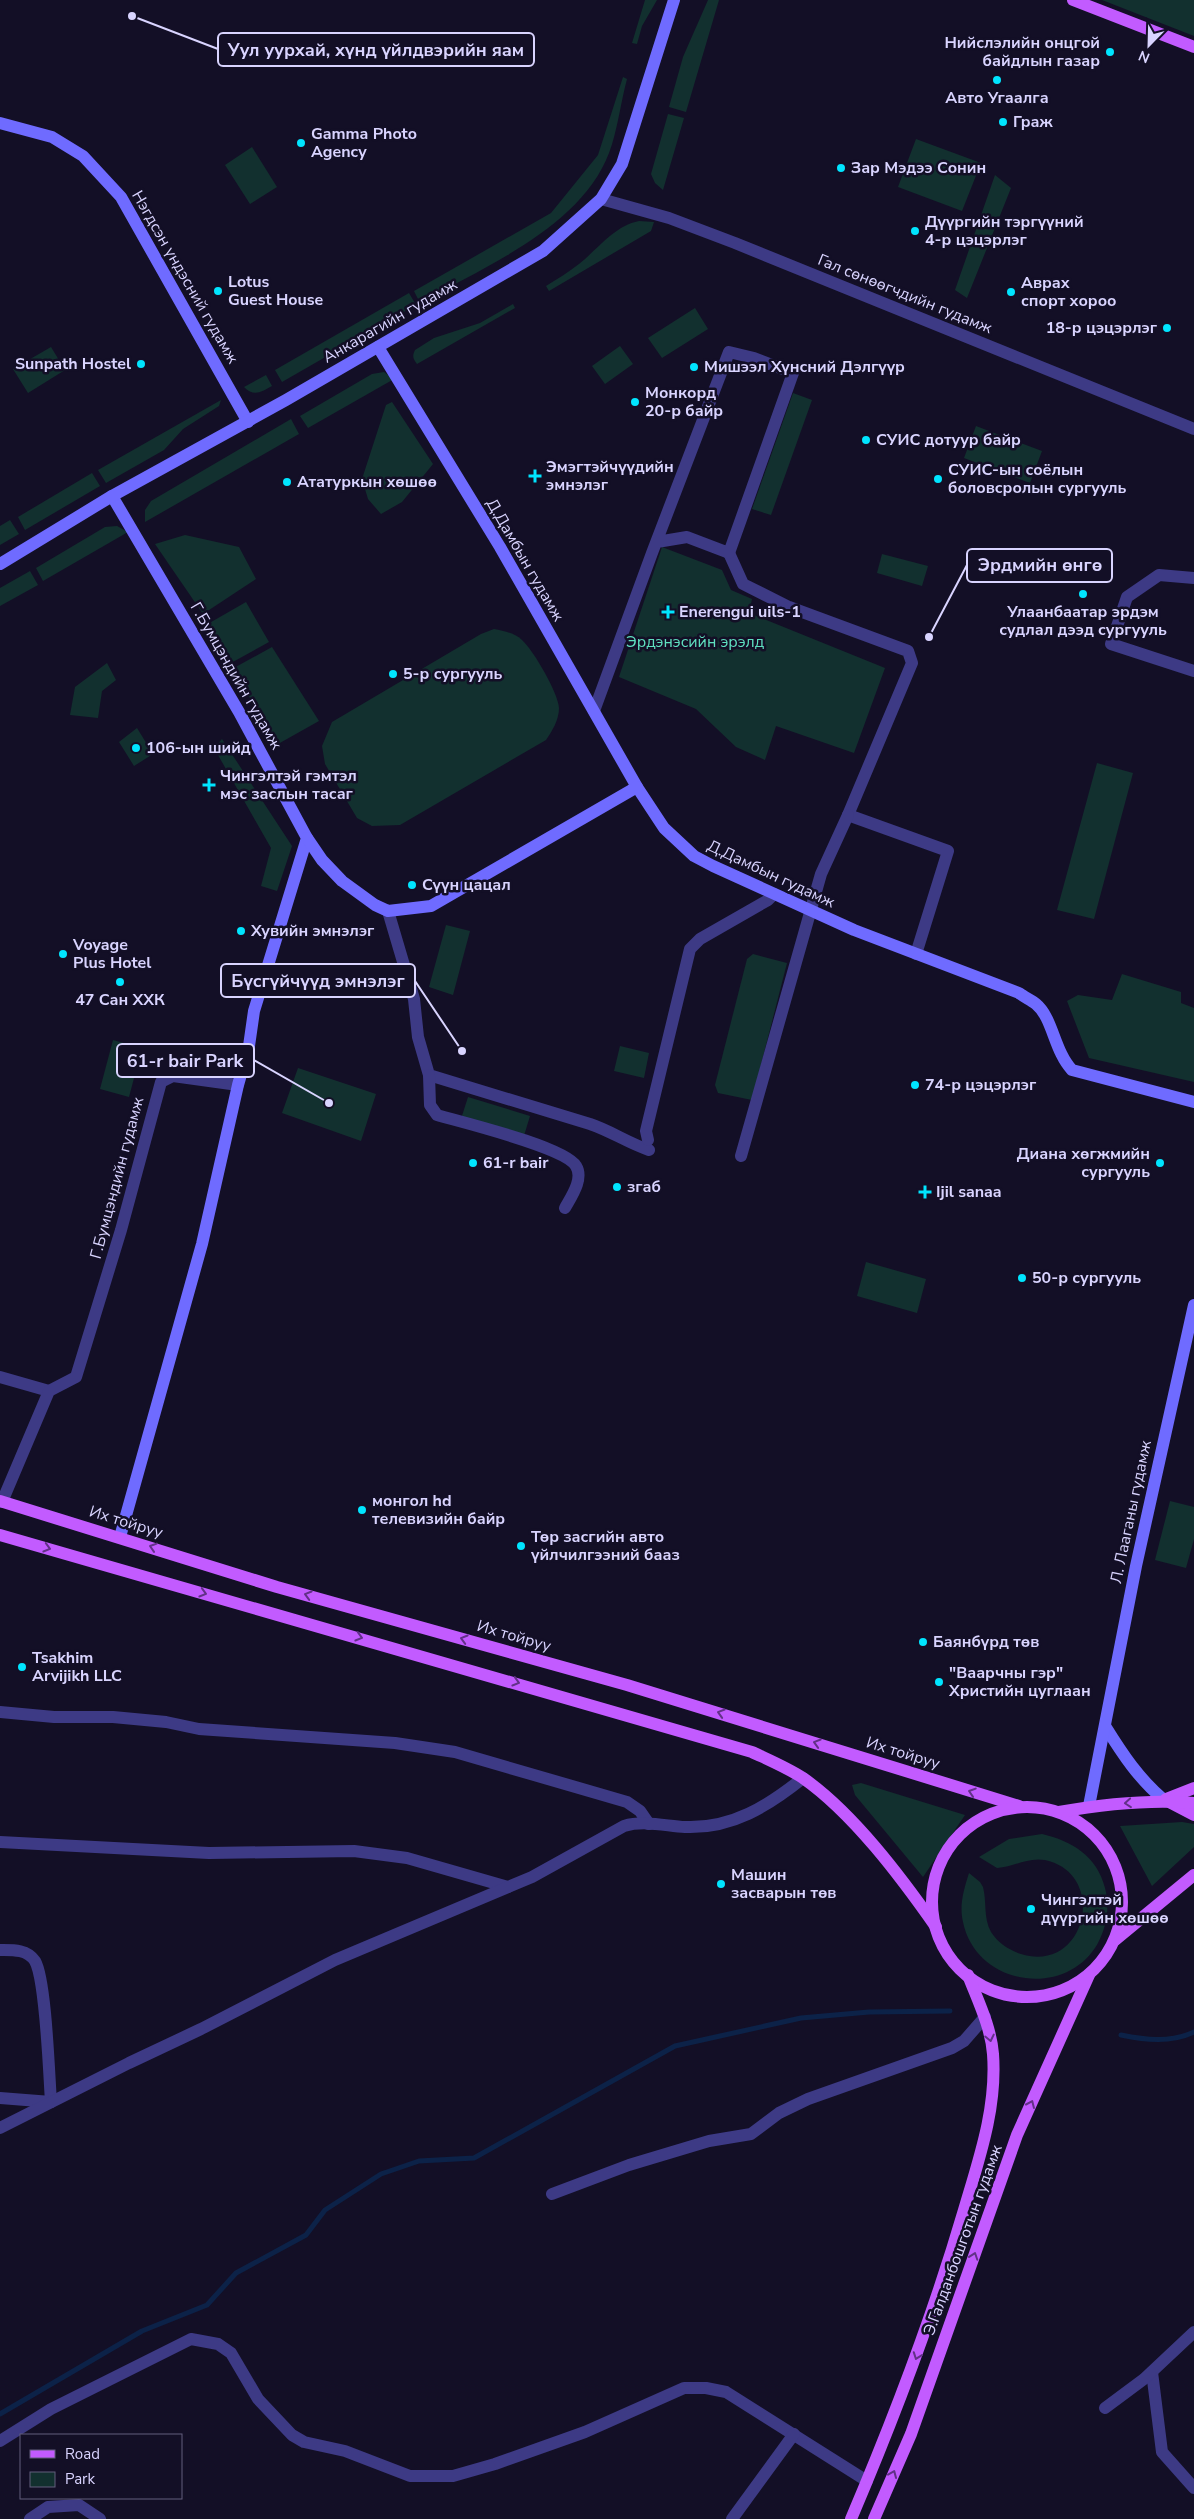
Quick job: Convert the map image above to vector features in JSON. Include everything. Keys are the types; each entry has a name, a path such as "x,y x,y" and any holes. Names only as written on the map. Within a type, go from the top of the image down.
{"main road":[{"path":"1073,0 1194,47"},
{"name":"Их тойруу","path":"1,1501 277,1587 656,1694 1019,1806"},
{"path":"0,1535 752,1752 803,1778 853,1822 909,1888 936,1927 948,1954 968,1975 986,1987 1007,1994 1028,1996 1050,1994 1070,1987 1089,1975 1104,1959 1115,1940 1123,1910 1120,1878 1108,1850 1086,1827 1059,1812 1036,1806 1019,1806 992,1813 968,1827 949,1847 937,1872 932,1899 936,1927"},
{"path":"1164,1800 1194,1788"},
{"path":"1059,1812 1089,1806 1164,1800 1194,1803"},
{"path":"1164,1800 1194,1815"},
{"path":"1115,1940 1194,1875"},
{"name":"Э.Галданбошготын гудамж","path":"851,2519 891,2426 940,2294 987,2132 993,2090 993,2054 985,2017 968,1975"},
{"name":"Э.Галданбошготын гудамж","path":"874,2519 911,2434 1017,2135 1089,1975"}],"street":[{"name":"Анкарагийн гудамж","path":"0,564 112,496 248,422 543,251 601,199 622,164 674,0"},
{"name":"Нэгдсэн үндэсний гудамж","path":"0,123 52,138 83,156 121,197 248,422"},
{"name":"Гал сөнөөгчдийн гудамж","path":"601,199 669,218 735,242 1194,429"},
{"name":"Д.Дамбын гудамж","path":"378,347 500,547 637,788 664,828 694,856 812,911 916,954 1019,993 1037,1004 1046,1019 1062,1059 1072,1070 1194,1102"},
{"path":"594,711 729,352 754,358 794,374 729,553 743,584 788,607 908,651 912,663 822,874 741,1156"},
{"name":"Г.Бумцэндийн гудамж","path":"112,496 240,712 307,838 322,860 342,881 388,912"},
{"path":"657,542 687,538 729,553"},
{"path":"1194,578 1159,575 1127,597 1111,644 1194,671"},
{"path":"565,1208 577,1186 579,1173 576,1164 563,1155 540,1146 432,1112 429,1075 418,1037 414,999 388,912 431,906 637,788"},
{"path":"848,815 948,851 916,954"},
{"path":"120,1537 202,1244 238,1085 249,1046 254,1011 307,838"},
{"path":"429,1075 605,1129 629,1144 649,1145 646,1131 690,949 700,939 768,900 774,894"},
{"name":"Г.Бумцэндийн гудамж","path":"49,1391 76,1377 121,1230 161,1082 173,1076 238,1085"},
{"name":"Л. Лааганы гудамж","path":"1089,1806 1136,1566 1194,1305"},
{"path":"0,1377 49,1391 1,1501"},
{"path":"0,1712 54,1718 113,1718 166,1722 199,1729 395,1743 455,1752 626,1802 640,1811 649,1824"},
{"path":"1105,1726 1130,1766 1145,1784 1164,1800"},
{"path":"0,2128 202,2030 335,1960 532,1877 624,1826 649,1824 694,1827 726,1823 751,1814 765,1806 803,1778"},
{"path":"0,1842 209,1853 354,1851 407,1858 508,1887"},
{"path":"0,1950 22,1950 34,1960 41,1981 51,2102"},
{"path":"552,2194 629,2165 709,2141 751,2134 779,2112 808,2099 952,2048 964,2041 985,2017"},
{"path":"0,2098 51,2102"},
{"path":"1105,2408 1152,2372 1194,2332"},
{"path":"0,2441 51,2409 192,2339 218,2344 231,2353 258,2399 292,2435 304,2442 345,2452 410,2476 453,2476 495,2464 585,2432 684,2388 706,2388 726,2392 867,2481"},
{"path":"1152,2372 1162,2452 1194,2488"},
{"path":"732,2519 794,2434"},
{"path":"30,2519 48,2507 79,2505 100,2519"}],"green space":[{"path":"645,0 657,0 642,26 637,44 632,43"},
{"path":"708,0 719,0 686,112 669,107 683,57"},
{"path":"1102,0 1194,0 1194,36"},
{"path":"623,77 627,79 609,153 595,179 577,203 528,242 501,259 420,303 414,291 551,213 598,155"},
{"path":"668,114 684,118 663,190 655,183 651,174"},
{"path":"916,139 981,163 962,211 898,187"},
{"path":"252,147 277,187 250,204 225,165"},
{"path":"995,175 1011,188 967,298 955,290"},
{"path":"639,221 654,222 651,231 549,291 546,286 579,264 614,233"},
{"path":"409,293 416,305 282,382 275,370"},
{"path":"513,304 515,308 417,364 415,361 413,356 415,350 434,338 480,323"},
{"path":"695,308 708,329 662,358 648,338"},
{"path":"620,346 633,364 605,384 592,366"},
{"path":"51,347 65,370 28,393 13,369"},
{"path":"384,372 394,379 308,428 300,416 372,374"},
{"path":"266,375 272,386 261,392 254,393 244,387"},
{"path":"793,393 812,400 771,515 752,509"},
{"path":"221,400 219,406 183,429 164,450 106,483 98,470"},
{"path":"392,402 433,464 402,502 381,514 368,499 362,479 386,405"},
{"path":"291,419 299,434 145,522 145,510 151,501"},
{"path":"976,426 1042,451 1030,483 964,458"},
{"path":"92,473 100,486 25,530 18,517"},
{"path":"10,520 19,534 0,545 0,526"},
{"path":"117,526 128,532 43,581 36,568 105,527"},
{"path":"185,535 239,547 256,579 203,614 155,544"},
{"name":"Эрдэнэсийн эрэлд","path":"662,547 722,570 731,590 752,599 749,613 885,668 854,753 776,726 765,760 736,747 696,709 619,677"},
{"path":"882,554 928,566 922,586 877,573"},
{"path":"30,571 38,585 0,606 0,588"},
{"path":"246,602 269,642 231,663 206,625"},
{"path":"494,629 512,634 522,640 545,672 558,701 559,708 555,725 546,740 400,825 372,826 357,818 325,764 322,746 332,722 481,634"},
{"path":"272,647 319,721 278,744 232,669"},
{"path":"107,663 116,680 102,691 98,718 70,715 75,687"},
{"name":"106-ын шийд","path":"137,728 153,754 134,766 119,742"},
{"path":"222,739 292,846 277,891 261,886 271,848 214,748"},
{"path":"1097,763 1133,773 1094,919 1057,910"},
{"path":"446,925 470,931 453,995 429,987"},
{"path":"753,954 787,963 752,1100 718,1093 715,1085 747,959"},
{"path":"1122,974 1181,992 1181,1003 1194,1008 1194,1082 1089,1058 1067,1001 1078,995 1112,1000"},
{"path":"113,1040 142,1048 129,1097 100,1089"},
{"path":"620,1046 649,1053 644,1078 614,1071"},
{"path":"298,1068 376,1094 361,1141 282,1113"},
{"path":"468,1097 530,1116 523,1139 461,1119"},
{"path":"866,1262 926,1279 917,1313 857,1296"},
{"path":"1170,1501 1194,1507 1194,1539 1186,1568 1155,1560"},
{"path":"861,1783 965,1815 923,1877 855,1795 852,1785"},
{"path":"1182,1822 1194,1824 1194,1847 1152,1886 1120,1826"},
{"path":"1042,1834 1073,1846 1082,1852 1096,1867 1105,1888 1107,1916 1104,1930 1098,1943 1084,1961 1065,1973 1045,1978 1023,1978 1003,1972 985,1960 971,1944 963,1922 962,1903 969,1873 983,1887 989,1926 991,1932 1000,1943 1021,1954 1043,1956 1061,1950 1074,1937 1081,1920 1083,1901 1077,1883 1065,1869 1038,1859 997,1868 979,1857 1009,1839"}],"waterway":[{"path":"0,2414 142,2331 207,2305 236,2273 306,2235 325,2210 381,2174 419,2161 474,2158 675,2046 801,2018 869,2012 950,2011"},
{"path":"1121,2035 1158,2040 1176,2038 1194,2032"}],"place":[{"name":"Уул уурхай, хүнд үйлдвэрийн яам","path":"132,16"},
{"name":"Нийслэлийн онцгой байдлын газар","path":"1110,52"},
{"name":"Авто Угаалга","path":"997,80"},
{"name":"Граж","path":"1003,122"},
{"name":"Gamma Photo Agency","path":"301,143"},
{"name":"Зар Мэдээ Сонин","path":"841,168"},
{"name":"Дүүргийн тэргүүний 4-р цэцэрлэг","path":"915,231"},
{"name":"Lotus Guest House","path":"218,291"},
{"name":"Аврах спорт хороо","path":"1011,292"},
{"name":"18-р цэцэрлэг","path":"1167,328"},
{"name":"Sunpath Hostel","path":"141,364"},
{"name":"Мишээл Хүнсний Дэлгүүр","path":"694,367"},
{"name":"Монкорд 20-р байр","path":"635,402"},
{"name":"СУИС дотуур байр","path":"866,440"},
{"name":"Эмэгтэйчүүдийн эмнэлэг","path":"535,476"},
{"name":"СУИС-ын соёлын боловсролын сургууль","path":"938,479"},
{"name":"Ататуркын хөшөө","path":"287,482"},
{"name":"Улаанбаатар эрдэм судлал дээд сургууль","path":"1083,594"},
{"name":"Enerengui uils-1","path":"668,612"},
{"name":"Эрдмийн өнгө","path":"929,637"},
{"name":"5-р сургууль","path":"393,674"},
{"name":"106-ын шийд","path":"136,748"},
{"name":"Чингэлтэй гэмтэл мэс заслын тасаг","path":"209,785"},
{"name":"Сүүн цацал","path":"412,885"},
{"name":"Хувийн эмнэлэг","path":"241,931"},
{"name":"Voyage Plus Hotel","path":"63,954"},
{"name":"47 Сан ХХК","path":"120,982"},
{"name":"Бүсгүйчүүд эмнэлэг","path":"462,1051"},
{"name":"74-р цэцэрлэг","path":"915,1085"},
{"name":"61-r bair Park","path":"329,1103"},
{"name":"61-r bair","path":"473,1163"},
{"name":"Диана хөгжмийн сургууль","path":"1160,1163"},
{"name":"згаб","path":"617,1187"},
{"name":"Ijil sanaa","path":"925,1192"},
{"name":"50-р сургууль","path":"1022,1278"},
{"name":"монгол hd телевизийн байр","path":"362,1510"},
{"name":"Төр засгийн авто үйлчилгээний бааз","path":"521,1546"},
{"name":"Баянбүрд төв","path":"923,1642"},
{"name":"Tsakhim Arvijikh LLC","path":"22,1667"},
{"name":"\"Ваарчны гэр\" Христийн цуглаан","path":"939,1682"},
{"name":"Машин засварын төв","path":"721,1884"},
{"name":"Чингэлтэй дүүргийн хөшөө","path":"1031,1909"}]}
